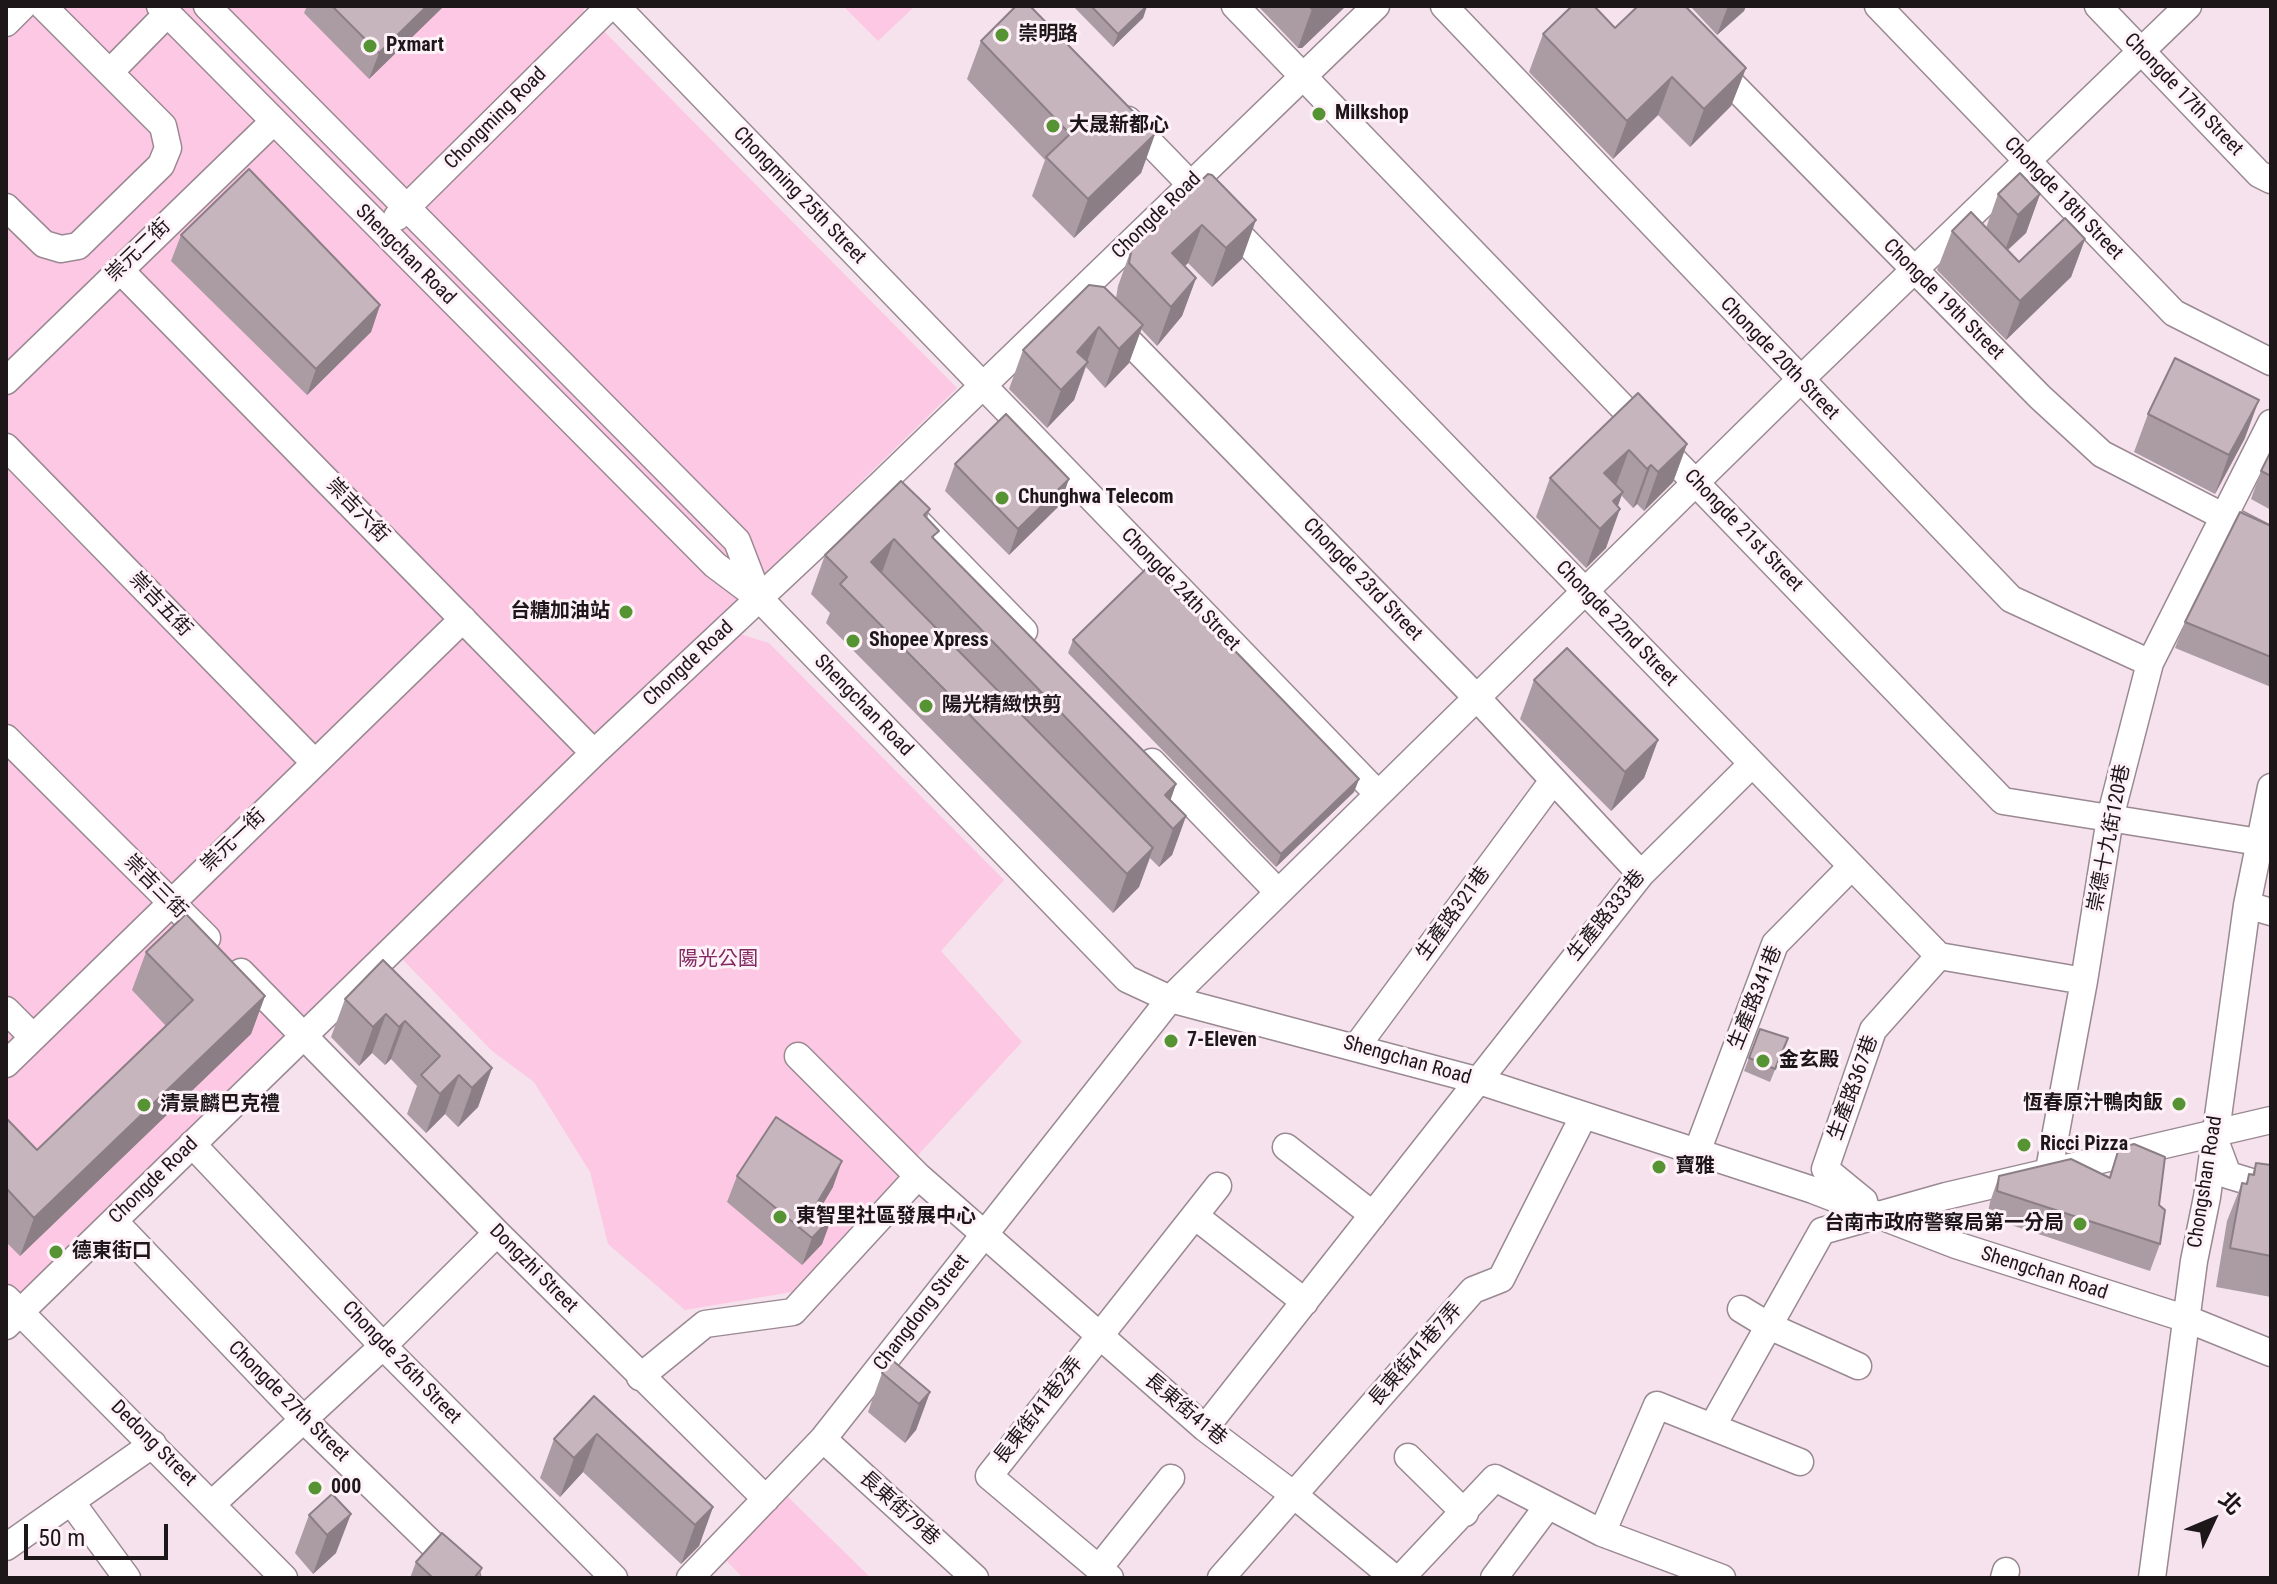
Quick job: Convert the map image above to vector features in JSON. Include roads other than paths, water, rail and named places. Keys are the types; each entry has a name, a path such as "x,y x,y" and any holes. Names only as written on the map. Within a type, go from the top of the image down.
{"street":[{"path":"6,23 23,6"},
{"path":"6,207 44,244 70,248 78,246 161,165 168,148 163,126 43,6"},
{"name":"Shengchan Road","path":"207,6 737,541 759,598"},
{"name":"Chongming Road","path":"381,232 613,6"},
{"name":"Chongming 25th Street","path":"613,6 981,387"},
{"name":"Chongde 21st Street","path":"1235,6 2003,801 2259,842"},
{"name":"Chongde Road","path":"11,1312 114,1221 594,753 881,484 1376,6"},
{"name":"Chongde 20th Street","path":"1444,6 1799,381 2011,599 2150,663"},
{"name":"Chongde 18th Street","path":"1878,6 2174,313 2271,362"},
{"name":"Chongde 17th Street","path":"2098,6 2259,174 2271,180"},
{"name":"Changdong Street","path":"690,1578 823,1439 1170,999 1799,381 2188,6"},
{"path":"111,71 164,10"},
{"name":"Shengchan Road","path":"164,10 381,232 715,565 759,598 1127,979 1170,999 1357,1046 1476,1080 1697,1152 1956,1245 2187,1319 2271,1353"},
{"name":"Chongde 19th Street","path":"1698,50 2040,397 2102,454 2271,541"},
{"name":"Chongde 22nd Street","path":"1114,106 1939,956"},
{"name":"崇元二街","path":"6,381 273,122"},
{"name":"崇吉六街","path":"120,270 594,753"},
{"name":"Chongde 23rd Street","path":"1080,290 1478,699 1552,782 1641,874"},
{"name":"Chongde 24th Street","path":"981,387 1378,794"},
{"name":"崇德十九街120巷","path":"2048,1175 2110,818 2150,663 2271,423"},
{"name":"崇吉五街","path":"6,447 315,763"},
{"path":"881,484 1047,654"},
{"name":"崇元一街","path":"6,1064 463,619"},
{"name":"崇吉三街","path":"6,738 304,1035"},
{"path":"1135,744 1278,892"},
{"name":"生產路333巷","path":"1205,1428 1641,874 1752,764"},
{"name":"生產路321巷","path":"1357,1046 1552,782"},
{"name":"Chongshan Road","path":"2152,1578 2213,1136 2259,908 2259,842 2271,787"},
{"name":"生產路341巷","path":"1697,1152 1775,944 1851,867"},
{"path":"1939,956 2084,981"},
{"name":"生產路367巷","path":"1882,1217 1825,1169 1873,1030 1939,956"},
{"path":"6,1010 33,1037"},
{"name":"Dongzhi Street","path":"304,1035 640,1377 766,1499"},
{"name":"長東街41巷","path":"798,1056 982,1235 1205,1428 1294,1495 1394,1578"},
{"name":"長東街41巷7弄","path":"1221,1578 1473,1290 1501,1279 1583,1117"},
{"path":"1712,1427 1822,1231 1882,1217 1946,1196 2048,1175 2168,1142 2213,1136 2271,1120"},
{"path":"2213,1136 2228,1175 2271,1188"},
{"name":"Chongde 26th Street","path":"192,1144 383,1346 614,1578"},
{"path":"1286,1147 1373,1215"},
{"path":"640,1377 705,1324 793,1312 918,1176"},
{"path":"1098,1335 1218,1186"},
{"path":"1195,1216 1305,1302"},
{"name":"Chongde 27th Street","path":"114,1221 304,1420 467,1578"},
{"path":"212,1504 383,1346 497,1233"},
{"path":"1741,1309 1769,1326 1858,1366"},
{"name":"Dedong Street","path":"11,1312 153,1444 284,1578"},
{"name":"長東街41巷2弄","path":"1098,1335 989,1476 1105,1573"},
{"path":"1602,1533 1657,1405 1800,1462"},
{"name":"長東街79巷","path":"823,1439 975,1578"},
{"path":"6,1547 153,1444"},
{"path":"1408,1457 1465,1513"},
{"path":"1105,1573 1171,1478"},
{"path":"1401,1578 1495,1478 1602,1533 1722,1578"},
{"path":"72,1503 127,1578"},
{"path":"1494,1578 1547,1507"}],"place":[{"name":"崇明路","path":"1002,35"},
{"name":"Pxmart","path":"370,46"},
{"name":"Milkshop","path":"1319,114"},
{"name":"大晟新都心","path":"1053,126"},
{"name":"Chunghwa Telecom","path":"1002,498"},
{"name":"台糖加油站","path":"626,612"},
{"name":"Shopee Xpress","path":"853,641"},
{"name":"陽光精緻快剪","path":"926,706"},
{"name":"7-Eleven","path":"1171,1041"},
{"name":"金玄殿","path":"1763,1061"},
{"name":"恆春原汁鴨肉飯","path":"2179,1104"},
{"name":"清景麟巴克禮","path":"144,1105"},
{"name":"Ricci Pizza","path":"2024,1145"},
{"name":"寶雅","path":"1659,1167"},
{"name":"東智里社區發展中心","path":"780,1217"},
{"name":"台南市政府警察局第一分局","path":"2080,1224"},
{"name":"德東街口","path":"56,1252"},
{"name":"000","path":"315,1488"}],"park label":[{"name":"陽光公園","path":"718,960"}]}
